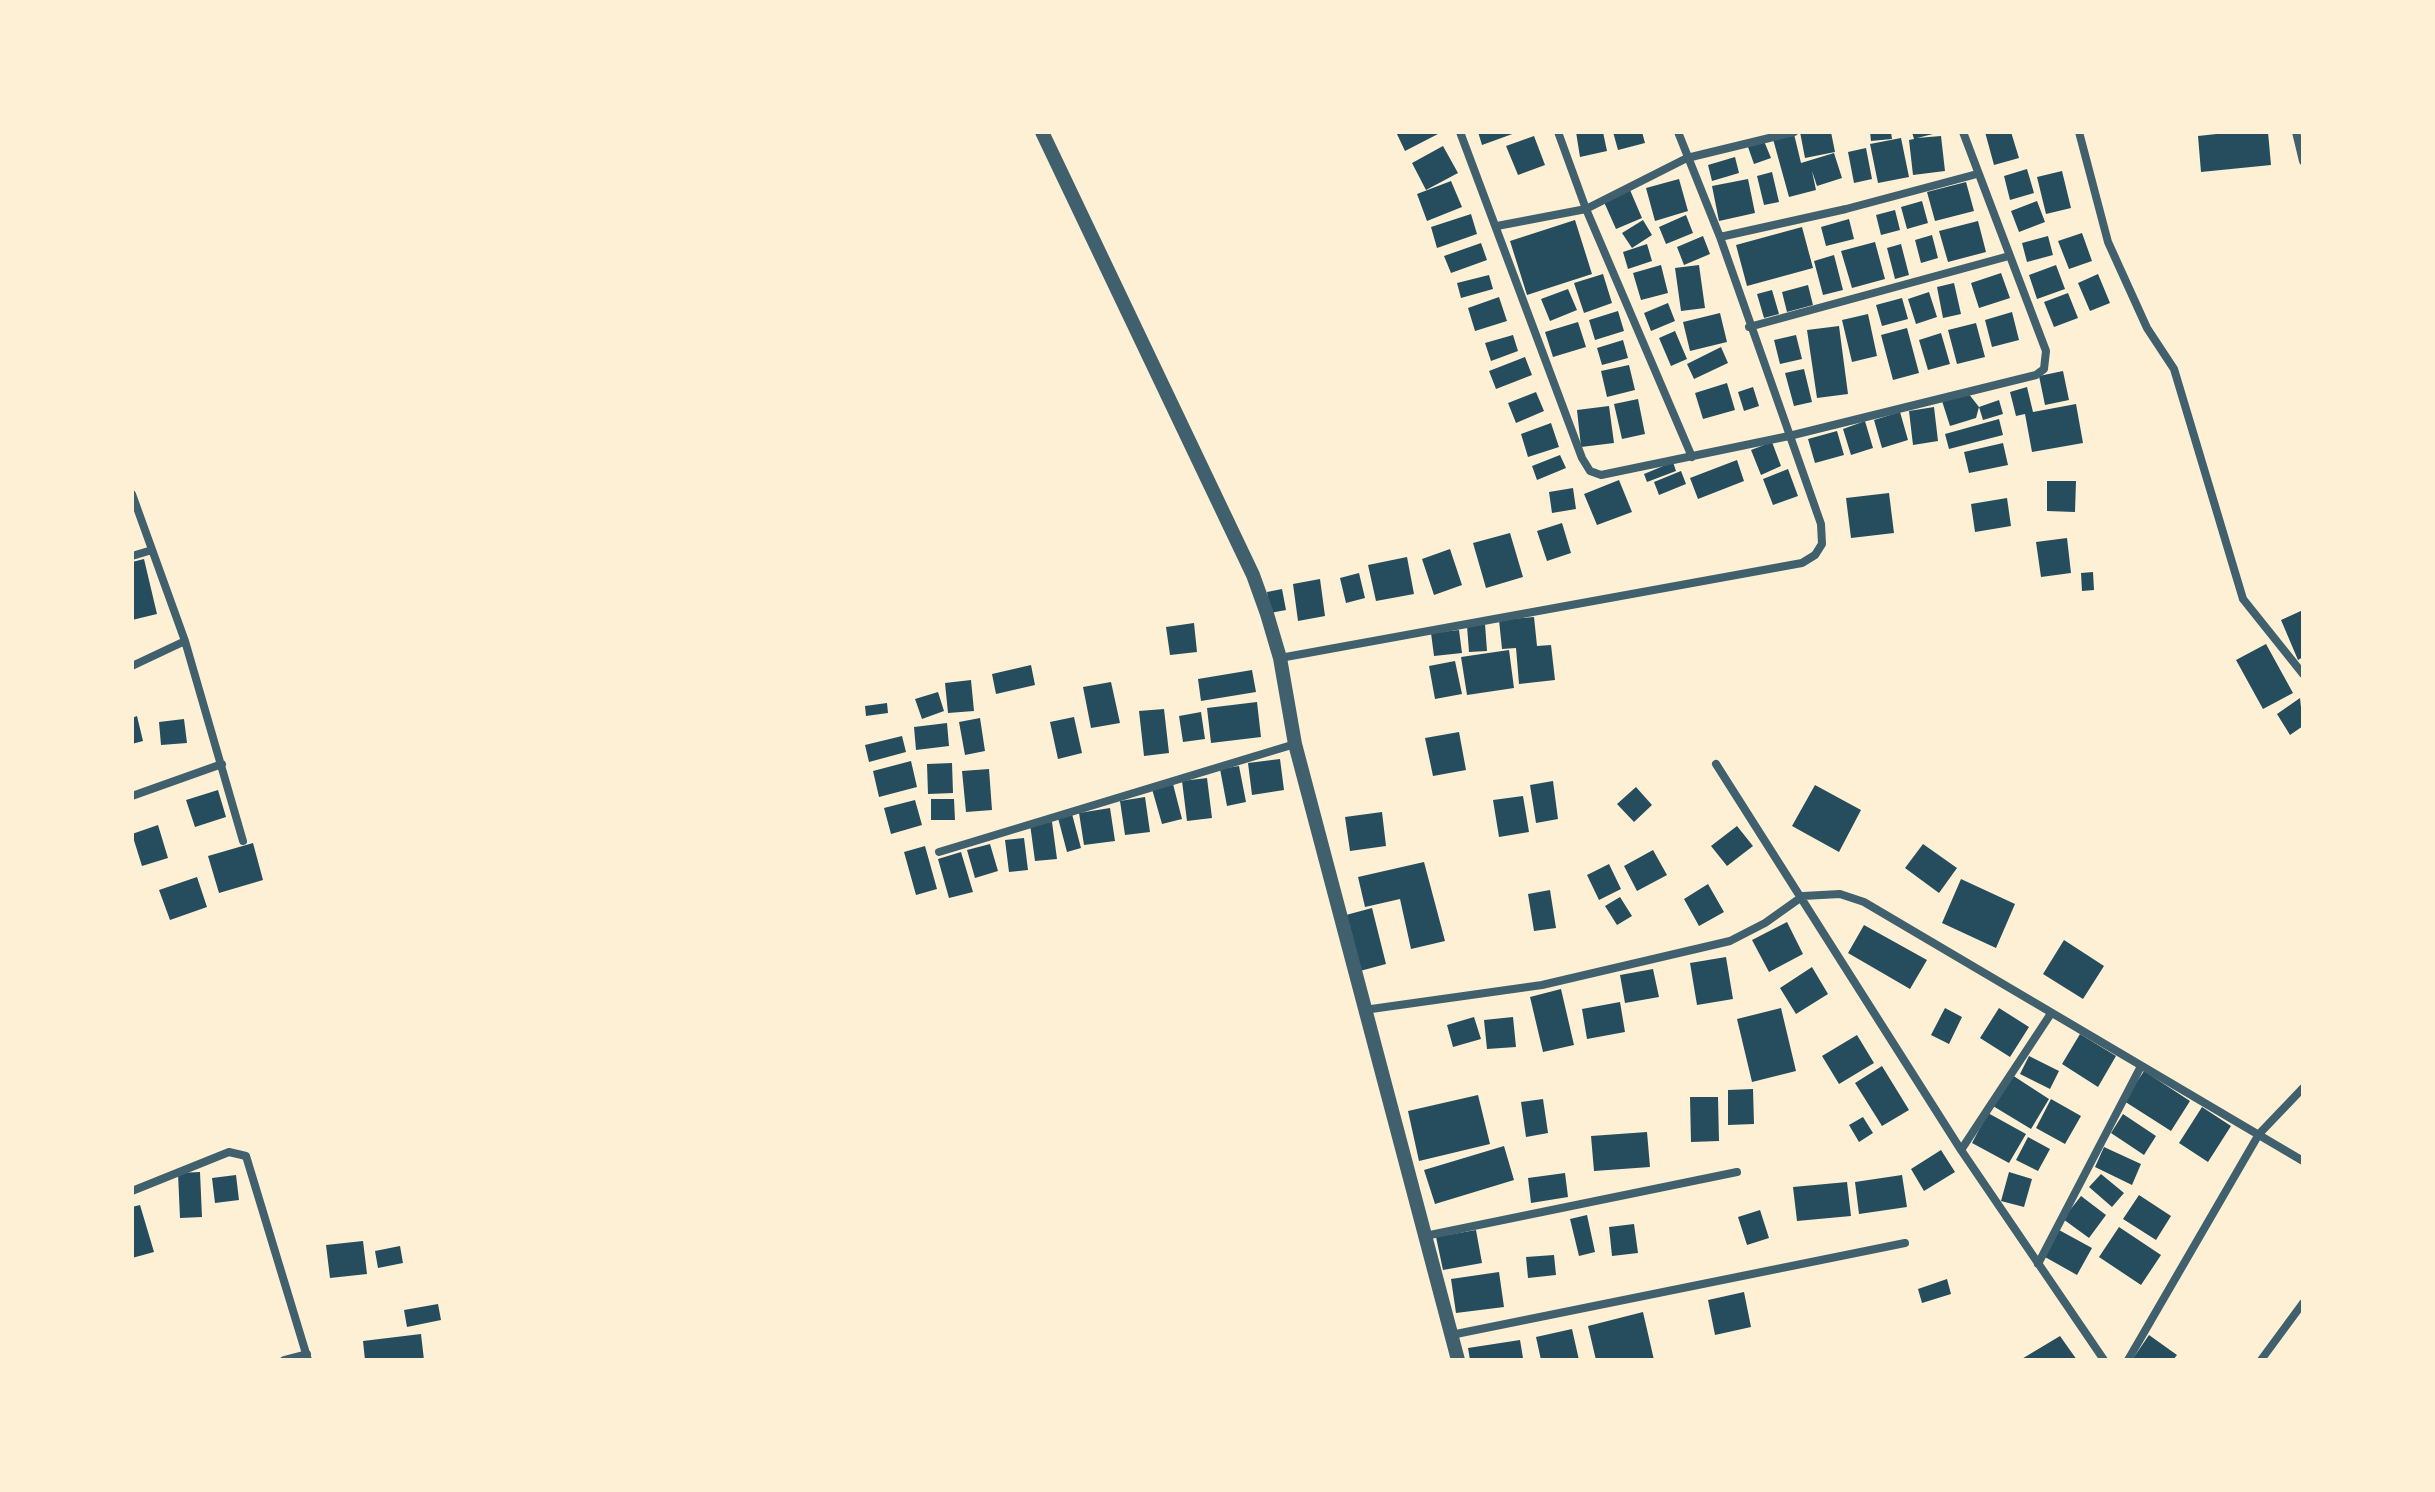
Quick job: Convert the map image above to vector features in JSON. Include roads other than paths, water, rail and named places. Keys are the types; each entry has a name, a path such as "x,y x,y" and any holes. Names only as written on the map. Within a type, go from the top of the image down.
{"street":[{"path":"1042,132 1253,575 1280,658 1295,744 1458,1360"},
{"path":"1460,132 1590,471 1616,475 2036,375 2044,369 2046,351 1963,132"},
{"path":"1558,132 1586,209 1692,457"},
{"path":"1280,658 1802,563 1815,555 1822,544 1821,524 1749,327 1720,237 1678,132"},
{"path":"1497,226 1586,209 1687,158 1794,132"},
{"path":"2079,132 2108,242 2142,318 2174,369 2243,599 2303,674"},
{"path":"2296,132 2303,161"},
{"path":"1720,237 1846,209 1977,174"},
{"path":"1749,327 2009,256"},
{"path":"132,494 185,641 243,841"},
{"path":"132,556 152,550"},
{"path":"132,666 185,641"},
{"path":"939,852 1295,744"},
{"path":"132,796 222,764"},
{"path":"1716,764 1803,896 1961,1150 2104,1360"},
{"path":"1363,1010 1542,985 1730,941 1765,923 1803,896 1840,894 1864,902 2050,1015 2303,1161"},
{"path":"1961,1150 2050,1015"},
{"path":"2038,1264 2140,1068"},
{"path":"2128,1360 2259,1134 2303,1088"},
{"path":"132,1191 229,1152 246,1156 307,1357 284,1360"},
{"path":"1424,1236 1737,1172"},
{"path":"1451,1335 1905,1243"},
{"path":"2261,1360 2303,1303"}]}
